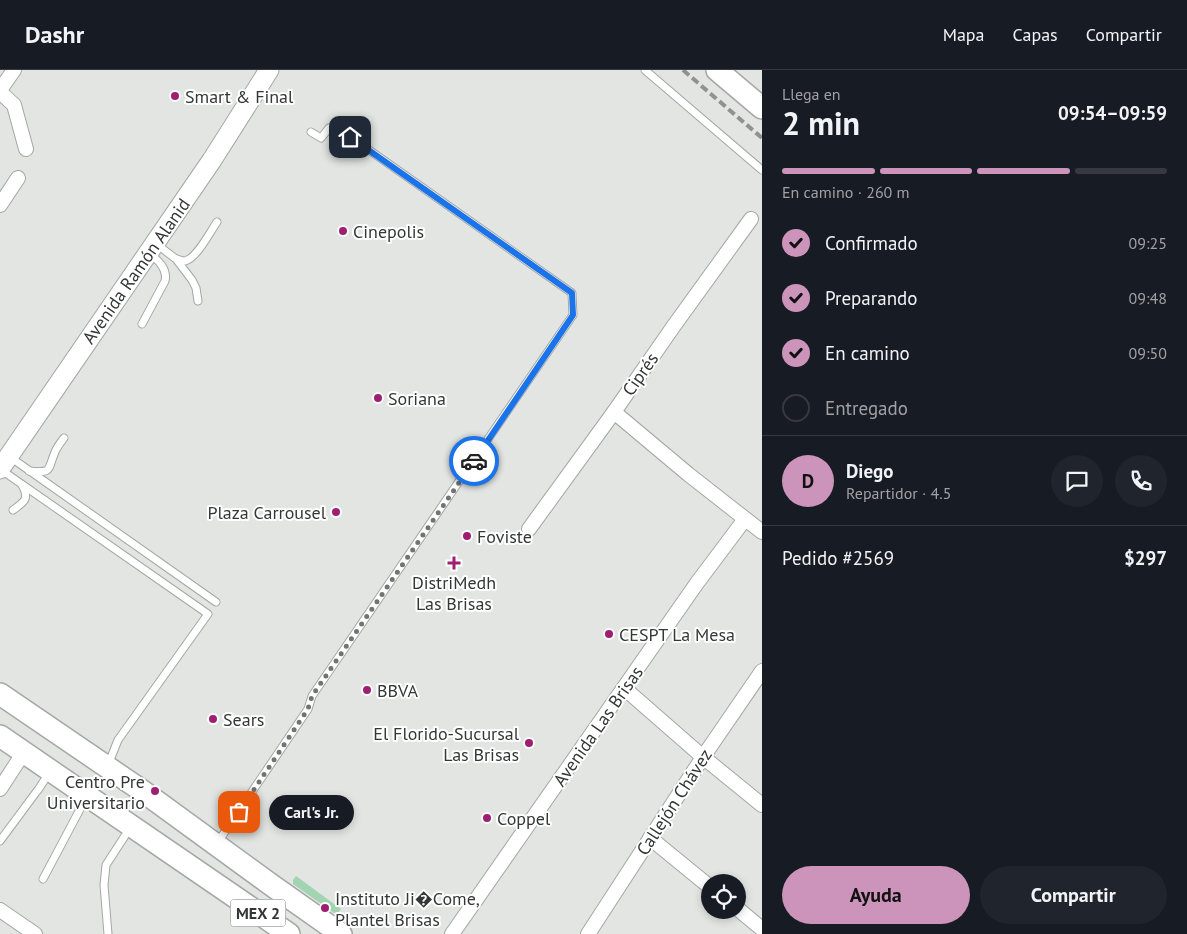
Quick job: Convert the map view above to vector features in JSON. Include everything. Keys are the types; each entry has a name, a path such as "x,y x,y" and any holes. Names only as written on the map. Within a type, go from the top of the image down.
{"main road":[{"path":"717,70 762,108"},
{"name":"MEX 2","path":"0,694 141,790 341,934"},
{"name":"MEX 2","path":"0,736 289,934"}],"street":[{"path":"14,70 0,91 14,105 26,149"},
{"name":"Avenida Ramón Alanid","path":"3,465 212,160 269,70"},
{"path":"1,202 18,178"},
{"name":"Ciprés","path":"528,528 614,412 751,219"},
{"path":"614,412 688,474 762,532"},
{"name":"Avenida Las Brisas","path":"452,934 697,583 745,519"},
{"name":"Callejón Chávez","path":"588,934 703,757 761,676"},
{"path":"624,688 703,757 762,805"},
{"path":"0,789 24,752"},
{"path":"650,838 701,880"},
{"path":"0,910 35,934"},
{"path":"746,916 762,929"}],"lane":[{"path":"645,70 762,170"},
{"path":"216,844 308,709 312,696 573,315 572,293 335,126 329,128 321,138 311,132"},
{"path":"152,248 176,259 187,260 195,254 217,222"},
{"path":"142,324 157,298 166,276 165,270 152,248"},
{"path":"176,259 192,280 196,288 198,301"},
{"path":"3,465 43,472 51,464 55,451 64,438"},
{"path":"3,465 20,483 26,495 23,503 13,510"},
{"path":"29,471 216,602"},
{"path":"20,483 208,614 118,740 107,767"},
{"path":"0,841 38,791 51,770"},
{"path":"42,879 87,796"},
{"path":"108,934 104,885 106,865 132,826"}],"green space":[{"path":"296,876 341,909 338,913 334,913 293,884"}],"railway":[{"path":"683,70 762,138"}],"way so far":[{"path":"239,812 308,709 312,696 474,461"}],"place":[{"name":"Smart & Final","path":"175,96"},
{"name":"Cinepolis","path":"343,231"},
{"name":"Soriana","path":"378,398"},
{"name":"Plaza Carrousel","path":"336,512"},
{"name":"Foviste","path":"467,536"},
{"name":"DistriMedh Las Brisas","path":"454,563"},
{"name":"CESPT La Mesa","path":"609,634"},
{"name":"BBVA","path":"367,690"},
{"name":"Sears","path":"213,719"},
{"name":"El Florido-Sucursal Las Brisas","path":"529,743"},
{"name":"Centro Pre Universitario","path":"155,791"},
{"name":"Carl's Jr.","path":"239,812"},
{"name":"Coppel","path":"487,818"},
{"name":"Instituto Ji�Come, Plantel Brisas","path":"325,908"}],"route":[{"path":"350,137 572,293 573,315 474,461"}]}
